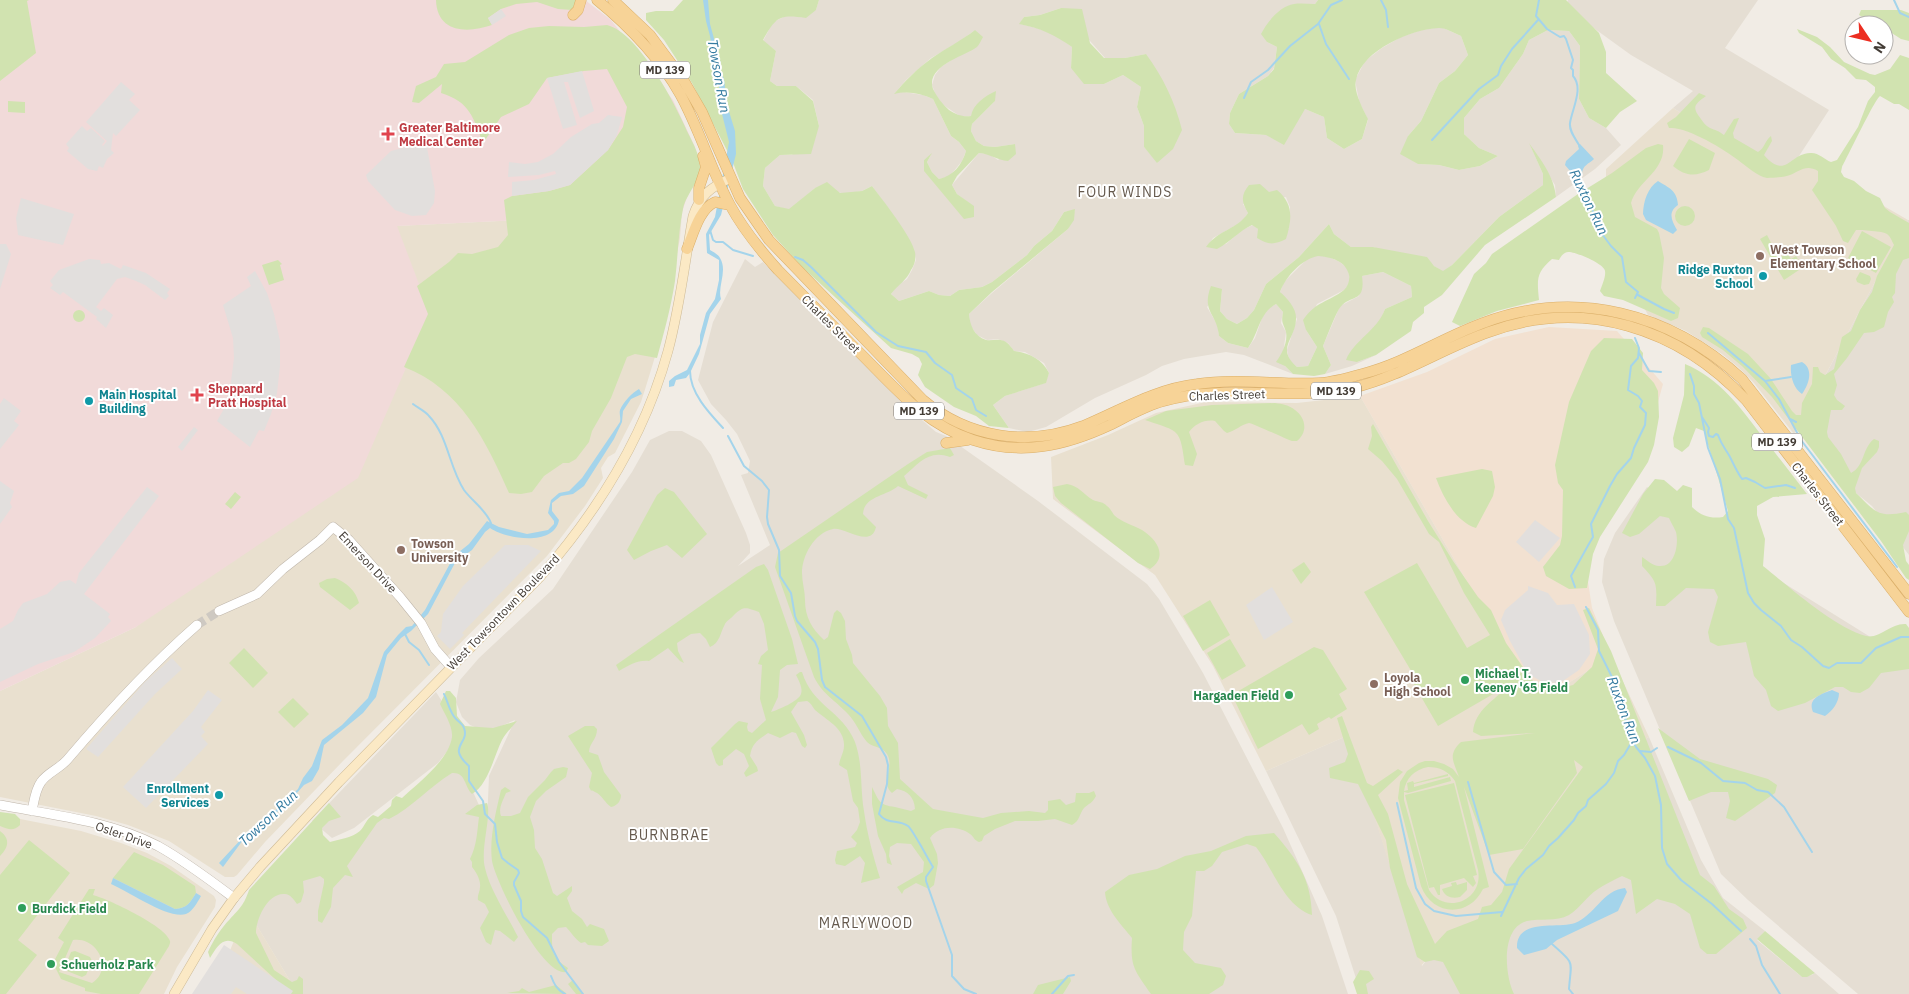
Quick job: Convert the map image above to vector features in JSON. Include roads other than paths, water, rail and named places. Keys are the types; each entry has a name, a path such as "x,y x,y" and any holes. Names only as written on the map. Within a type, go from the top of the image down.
{"main road":[{"path":"573,15 578,10 581,0"},
{"name":"Charles Street","path":"597,0 634,32 664,69 681,96 730,205 750,235 778,270 911,404 953,433 970,440 1000,446 1039,448 1074,439 1161,401 1226,392 1287,394 1353,388 1394,374 1473,338 1518,324 1558,317 1615,322 1646,332 1684,349 1716,371 1734,387 1909,612"},
{"name":"Charles Street","path":"613,0 650,35 684,80 702,112 746,208 773,245 917,394 951,419 982,432 1007,437 1045,436 1070,430 1158,393 1186,385 1218,381 1320,383 1360,375 1392,364 1484,322 1560,306 1597,308 1634,316 1689,339 1713,355 1742,379 1909,594"},
{"path":"699,200 699,188 706,167 702,142"},
{"path":"699,200 711,188 731,178"},
{"name":"West Towsontown Boulevard","path":"174,994 204,942 234,898 339,782 519,599 557,557 590,515 618,470 647,411 668,352 681,296 693,216 699,200"},
{"path":"687,249 707,207 714,202 730,205"},
{"path":"982,432 1008,442 1033,444 1039,448 1045,441 1091,427 1102,416"}],"street":[{"name":"Emerson Drive","path":"219,611 256,594 333,527 363,555 411,610 421,623 435,649 451,667"},
{"path":"32,811 36,790 41,781 61,766 145,674 197,626"},
{"name":"Osler Drive","path":"0,805 103,826 140,838 176,857 234,898"}],"water":[{"name":"Towson Run","path":"703,0 708,0 710,24 721,64 727,105 735,131 736,154 721,215 709,235 710,250 718,255 723,268 720,289 721,299 710,314 699,354 690,373 686,378 676,380 674,386 669,387 669,381 687,370 700,344 700,335 706,313 715,299 719,280 719,260 707,253 706,234 715,217 729,142 719,102 719,84"},
{"path":"1580,144 1594,159 1584,167 1582,175 1577,179 1565,165 1566,161 1579,149 1578,146"},
{"path":"1658,181 1672,190 1676,196 1678,205 1673,210 1672,220 1677,230 1673,234 1646,220 1643,214 1647,195 1651,187"},
{"path":"1802,362 1808,369 1809,377 1807,386 1802,394 1794,385 1791,365"},
{"name":"Towson Run","path":"639,389 642,394 631,399 623,411 622,422 614,439 584,486 573,494 561,496 552,503 552,511 559,520 555,529 548,534 529,538 507,535 490,528 472,550 456,561 428,614 401,638 387,655 376,697 363,713 324,745 319,769 312,781 304,785 288,803 243,840 223,867 219,863 245,835 298,789 312,766 322,740 342,725 368,698 384,652 406,627 412,626 425,610 454,556 469,544 487,521 499,527 527,534 548,530 554,524 548,513 551,500 559,493 569,491 582,478 620,422 620,410 623,404"},
{"path":"1832,690 1839,693 1838,700 1833,709 1825,716 1813,712 1812,703 1816,697"},
{"path":"113,878 175,909 188,904 196,893 201,896 191,911 179,915 148,904 111,884"},
{"path":"1625,888 1627,892 1618,911 1557,940 1546,949 1524,955 1517,948 1518,939 1523,932 1530,928 1575,923 1588,915 1611,893"}],"waterway":[{"path":"1244,98 1251,82 1268,70 1290,46 1318,24 1331,5 1342,0"},
{"path":"1381,0 1386,10 1388,27"},
{"name":"Ruxton Run","path":"1539,0 1536,16 1547,29 1560,37 1564,36 1573,60 1571,68 1576,81 1577,92 1570,129 1579,145"},
{"path":"1894,0 1900,13 1909,17"},
{"path":"1432,140 1479,89 1498,75 1501,66 1512,49 1538,20"},
{"path":"1319,24 1326,44 1349,79"},
{"name":"Ruxton Run","path":"1578,176 1587,199 1592,203 1593,214 1599,230 1622,257 1626,282 1638,292 1635,298"},
{"path":"710,230 713,240 716,242 723,242 733,250 753,256"},
{"path":"795,257 803,260 811,267 876,332 898,346 926,352 935,363 952,375 956,388 972,399 976,410 986,416"},
{"path":"1638,295 1674,313"},
{"path":"1708,333 1765,381 1779,399 1801,440 1897,567"},
{"name":"Ruxton Run","path":"1575,587 1571,576 1593,537 1591,524 1617,474 1631,458 1645,425 1646,413 1640,407 1642,401 1628,390 1631,366 1638,358 1639,348 1635,338"},
{"path":"1639,353 1649,371 1661,372"},
{"path":"690,371 693,387 697,395 706,409 723,428"},
{"path":"1690,374 1694,386 1694,394 1699,403 1708,448 1720,479 1728,519 1734,528 1748,593 1754,603 1781,626 1791,640 1802,647 1823,666 1829,668 1837,663 1861,663 1876,648 1901,637 1909,637"},
{"path":"1765,381 1791,377"},
{"path":"413,404 427,414 435,424 464,490 486,514 491,523"},
{"path":"1702,417 1709,428 1709,436 1718,435 1742,479 1746,478 1765,488 1786,485 1795,488"},
{"path":"1790,419 1796,422"},
{"path":"728,436 744,466 762,481 769,490 768,524 779,550 780,576 791,593 797,621 815,642 818,649 822,680 825,687 862,716 886,757 888,765 887,784 879,814 886,820 908,826 933,867 926,877 926,881 952,955 952,976 964,989 976,994"},
{"name":"Ruxton Run","path":"1586,607 1598,630 1599,651 1614,681 1630,734 1655,776 1661,805 1662,848 1667,864 1681,880 1712,904 1741,931"},
{"path":"405,634 409,642 419,650 429,665"},
{"path":"444,694 452,714 464,728 465,733 459,754 469,766 469,781 483,801 485,814 495,824 497,842 502,858 518,870 519,873 514,885 521,901 523,917 547,938 559,962 583,994"},
{"path":"1501,916 1519,878 1526,869 1543,855 1574,820 1578,813 1586,806 1588,800 1606,784 1614,773 1618,761 1633,740"},
{"path":"1668,747 1701,763 1723,781 1745,783 1757,790 1768,792 1784,807 1812,852"},
{"path":"1640,751 1651,752 1657,748"},
{"path":"1468,782 1494,872 1506,885 1517,884"},
{"path":"1397,803 1416,888 1425,904 1434,911 1456,916 1502,912"},
{"name":"Ruxton Run","path":"1750,939 1756,946 1762,965 1780,994"},
{"path":"1552,944 1565,956 1570,964 1569,989 1573,994"},
{"path":"1052,994 1068,976 1074,975"},
{"path":"551,976 556,986 565,994"}],"tunnel":[{"path":"197,625 219,611"}],"place":[{"name":"Greater Baltimore Medical Center","path":"388,134"},
{"name":"West Towson Elementary School","path":"1760,256"},
{"name":"Ridge Ruxton School","path":"1763,276"},
{"name":"Sheppard Pratt Hospital","path":"197,395"},
{"name":"Main Hospital Building","path":"89,401"},
{"name":"Towson University","path":"401,550"},
{"name":"Michael T. Keeney '65 Field","path":"1465,680"},
{"name":"Loyola High School","path":"1374,684"},
{"name":"Hargaden Field","path":"1289,695"},
{"name":"Enrollment Services","path":"219,795"},
{"name":"Burdick Field","path":"22,908"},
{"name":"Schuerholz Park","path":"51,964"}],"district":[{"name":"FOUR WINDS","path":"1125,192"},
{"name":"BURNBRAE","path":"669,835"},
{"name":"MARLYWOOD","path":"866,923"}]}
